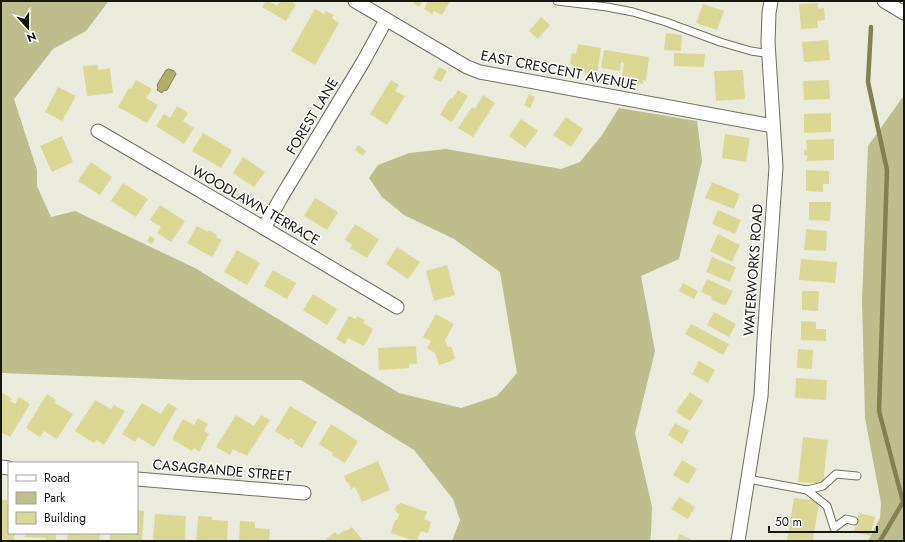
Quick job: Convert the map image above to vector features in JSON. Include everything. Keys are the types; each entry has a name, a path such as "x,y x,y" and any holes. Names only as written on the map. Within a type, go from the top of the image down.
{"street":[{"name":"EAST CRESCENT AVENUE","path":"356,1 467,67 480,72 773,126"},
{"name":"WATERWORKS ROAD","path":"738,541 761,396 776,167 770,54 768,42 771,1"},
{"path":"884,1 904,13"},
{"name":"FOREST LANE","path":"264,228 363,62 386,20"},
{"name":"WOODLAWN TERRACE","path":"98,131 397,307"},
{"name":"CASAGRANDE STREET","path":"138,479 304,494"}],"lane":[{"path":"557,1 607,6 633,12 666,22 720,42 751,51 770,54"},
{"path":"748,479 807,490 823,486 836,474 857,476"},
{"path":"807,490 827,506 834,528 846,519 854,521"}],"green space":[{"path":"1,1 108,2 86,31 53,49 14,99 37,170 37,186 51,217 75,211 195,268 399,393 461,408 497,396 517,373 500,272 454,239 404,215 382,197 369,178 378,165 409,153 446,149 561,169 580,162 602,135 619,108 697,121 702,161 679,259 641,276 655,351 635,433 652,507 650,541 452,541 460,520 453,499 414,450 301,380 190,380 1,373"},
{"path":"902,98 904,99 904,541 868,541 880,518 881,503 865,418 862,301 868,146"}],"shaded area":[{"path":"169,69 174,71 176,74 167,90 163,91 162,93 157,90 157,85 166,70"}],"building":[{"path":"266,1 269,1 277,6 281,1 294,1 293,3 296,5 286,21 262,7"},
{"path":"415,1 423,1 419,7 413,3"},
{"path":"428,1 450,1 442,15 434,11 432,14 424,9"},
{"path":"818,3 818,9 824,8 825,20 817,21 818,28 801,29 799,4"},
{"path":"703,4 724,11 717,30 696,23"},
{"path":"315,9 324,14 326,11 334,15 332,18 339,23 315,65 291,51"},
{"path":"541,17 550,25 538,39 529,31"},
{"path":"666,33 682,35 681,51 664,50"},
{"path":"828,40 830,60 804,62 802,42"},
{"path":"578,44 601,48 597,75 584,73 584,69 573,67 573,65 570,64 572,53 576,54"},
{"path":"604,50 649,57 646,81 643,80 643,84 628,82 629,77 622,76 624,63 621,62 620,71 601,68"},
{"path":"674,53 705,54 704,67 674,66"},
{"path":"98,65 98,70 110,68 113,93 87,96 83,66"},
{"path":"439,67 447,71 441,82 433,78"},
{"path":"743,70 745,99 716,101 714,71"},
{"path":"136,80 152,89 146,98 158,105 147,123 118,107 129,88 131,89"},
{"path":"391,80 399,85 395,91 405,96 387,125 370,114"},
{"path":"829,80 830,99 804,100 803,81"},
{"path":"58,87 76,96 62,121 45,112"},
{"path":"458,90 468,96 452,122 440,115 450,98 452,99"},
{"path":"529,94 535,97 530,108 524,105"},
{"path":"483,95 495,103 473,137 458,128 472,107 475,109"},
{"path":"177,106 188,113 183,121 194,128 184,144 156,126 164,114 170,118"},
{"path":"831,113 831,132 804,133 804,114"},
{"path":"566,117 583,129 571,147 553,135"},
{"path":"521,119 538,131 525,148 509,136"},
{"path":"203,133 232,150 221,168 192,151"},
{"path":"725,134 750,138 746,162 722,158"},
{"path":"62,136 73,162 52,172 40,146"},
{"path":"834,139 834,160 807,161 807,155 804,156 804,150 807,150 806,140"},
{"path":"358,145 366,151 363,156 355,150"},
{"path":"243,157 265,172 254,187 233,173"},
{"path":"91,162 112,177 100,195 78,181"},
{"path":"806,170 829,171 829,184 823,184 823,192 806,191"},
{"path":"712,182 740,194 734,209 705,198"},
{"path":"123,183 148,199 136,217 111,201"},
{"path":"315,198 338,212 327,230 304,216"},
{"path":"809,202 831,202 830,221 809,220"},
{"path":"160,205 185,221 171,242 157,233 161,227 150,220"},
{"path":"718,210 741,220 735,234 712,224"},
{"path":"355,224 379,239 367,258 350,248 352,245 345,240"},
{"path":"197,226 208,232 209,230 217,235 216,237 222,240 212,257 187,243"},
{"path":"806,229 827,231 826,251 804,250"},
{"path":"718,234 740,245 732,262 710,251"},
{"path":"150,236 155,239 152,244 147,241"},
{"path":"397,247 420,262 408,279 386,264"},
{"path":"237,250 260,263 247,285 224,272"},
{"path":"712,257 736,267 730,282 706,272"},
{"path":"801,259 837,262 835,283 799,280"},
{"path":"447,265 455,295 434,301 426,271"},
{"path":"273,270 296,283 287,299 264,286"},
{"path":"707,279 733,291 726,305 711,299 712,297 701,292"},
{"path":"683,283 698,291 694,299 679,291"},
{"path":"802,291 819,291 818,311 802,310"},
{"path":"313,294 337,309 327,325 303,310"},
{"path":"714,312 736,324 729,337 707,325"},
{"path":"436,314 454,324 445,340 448,347 451,346 455,358 452,361 439,365 435,353 427,348 431,341 423,337"},
{"path":"349,316 356,319 357,316 365,320 363,323 373,329 364,346 348,338 345,344 336,339"},
{"path":"801,321 816,322 816,329 826,329 826,341 801,340"},
{"path":"691,324 729,344 723,355 685,334"},
{"path":"416,346 417,364 409,364 409,368 379,370 378,348"},
{"path":"798,349 813,350 812,369 797,368"},
{"path":"699,361 715,370 708,383 692,374"},
{"path":"796,378 827,380 826,400 795,398"},
{"path":"1,392 12,399 10,401 15,404 19,397 30,404 10,437 1,432"},
{"path":"690,392 703,401 690,421 676,412"},
{"path":"47,394 56,400 55,403 73,414 57,439 44,431 40,437 26,428"},
{"path":"95,400 111,409 114,405 125,411 104,445 97,440 94,443 75,431"},
{"path":"142,403 161,414 168,403 177,408 154,447 138,437 135,442 122,434"},
{"path":"290,406 317,422 302,448 294,443 295,441 290,438 289,440 275,431"},
{"path":"236,415 254,426 261,415 270,420 247,456 233,449 230,455 216,447"},
{"path":"198,418 208,424 204,431 209,434 199,452 194,448 192,451 172,439 183,419 194,425"},
{"path":"675,423 689,431 682,444 668,435"},
{"path":"331,424 358,441 345,463 332,455 333,453 319,444"},
{"path":"803,437 828,440 823,484 798,482"},
{"path":"682,460 697,469 688,484 673,475"},
{"path":"378,461 390,490 362,502 355,487 351,489 344,476"},
{"path":"679,497 695,507 688,519 671,509"},
{"path":"794,498 819,501 813,541 787,541"},
{"path":"1,500 7,500 8,534 15,534 14,541 2,541"},
{"path":"401,503 427,512 424,519 431,522 428,533 421,531 417,541 391,533 395,520 397,520 399,514 395,509 397,505"},
{"path":"138,510 144,511 142,541 110,541 110,534 138,534"},
{"path":"859,513 875,517 870,536 854,532"},
{"path":"155,514 186,516 185,541 153,541"},
{"path":"198,516 212,517 212,520 228,521 227,541 196,541"},
{"path":"240,521 255,522 255,528 270,529 269,541 239,541"},
{"path":"352,527 363,541 324,541 335,532 338,535"},
{"path":"25,534 56,534 56,541 46,541 46,538 25,537"},
{"path":"68,534 100,534 99,541 67,541"},
{"path":"680,534 694,541 676,541"}],"waterway":[{"path":"871,27 868,82 887,170 879,411 903,502 880,541"}]}
